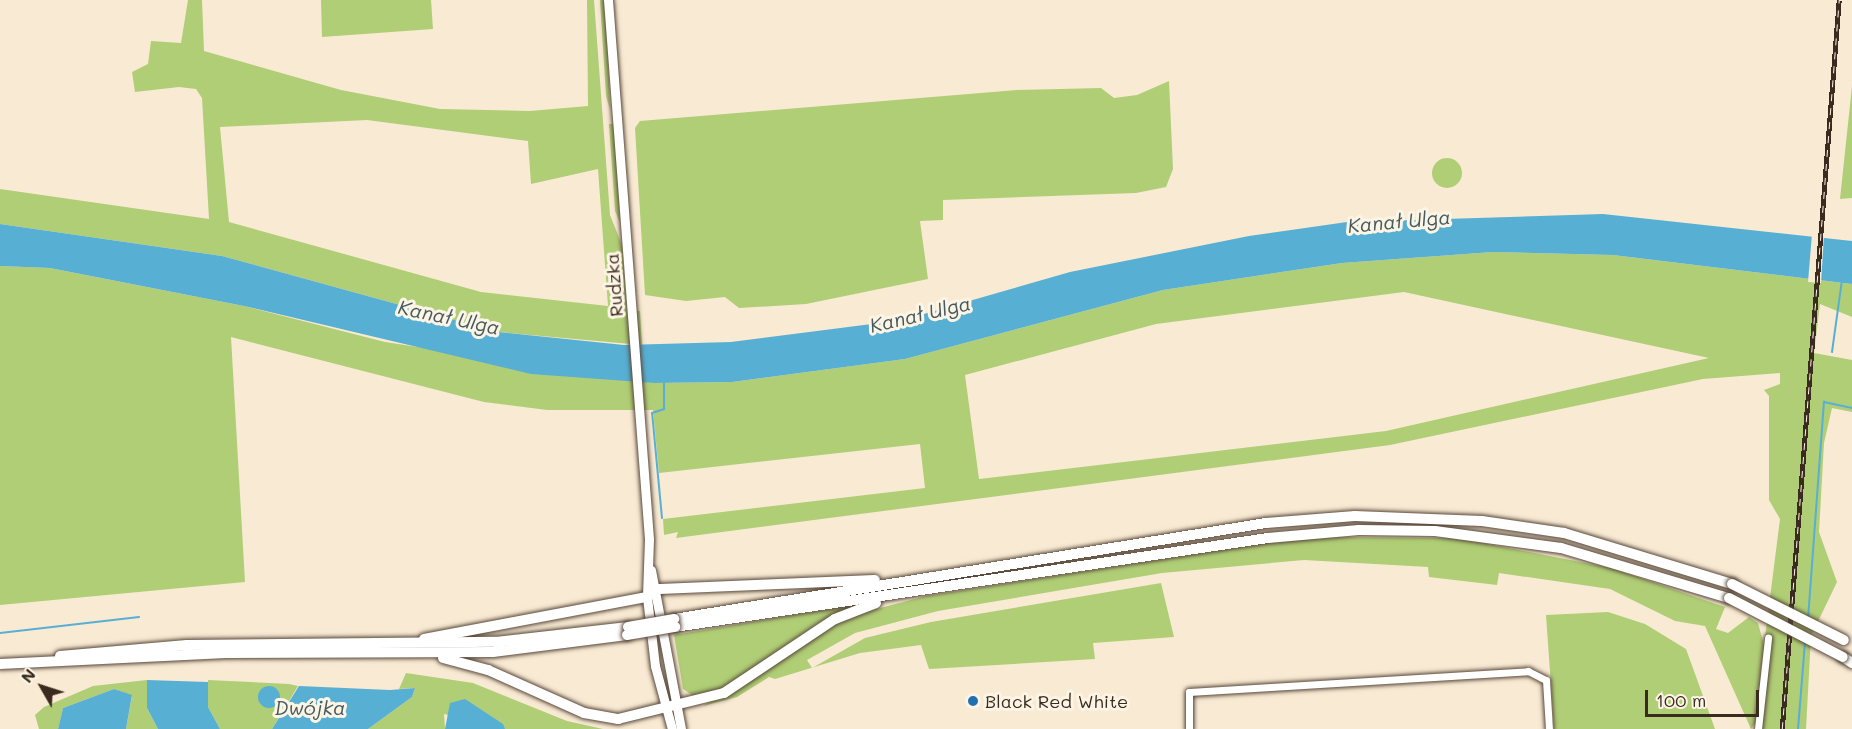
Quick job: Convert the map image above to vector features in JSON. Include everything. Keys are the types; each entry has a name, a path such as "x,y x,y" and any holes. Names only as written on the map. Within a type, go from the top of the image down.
{"main road":[{"name":"Rudzka","path":"608,0 648,530 650,568 647,597 671,709 681,729"},
{"path":"38,661 505,651 674,623 909,579 1266,523 1390,515 1564,533 1732,584 1848,642"},
{"path":"674,623 911,594 1268,538 1394,530 1561,548 1729,598 1848,660"},
{"name":"Rudzka","path":"650,568 658,590 672,729"},
{"path":"407,644 647,597 658,590 909,579"},
{"path":"395,654 467,663 602,718 671,709 724,693 835,619 911,594"},
{"path":"0,664 187,645 496,642 628,631"}],"street":[{"path":"1758,729 1768,638"},
{"path":"1189,729 1189,692 1528,671 1546,680 1549,729"}],"green space":[{"path":"188,0 202,0 204,51 341,90 440,109 530,111 588,106 587,0 594,0 610,215 622,245 627,309 640,311 642,345 498,332 222,256 0,224 0,189 209,219 202,98 196,89 179,87 135,92 132,72 148,64 151,41 181,43","holes":["367,120 528,141 531,184 598,169 608,306 481,292 229,222 220,127"]},
{"path":"321,0 431,0 433,29 322,37"},
{"path":"600,0 606,0 610,110 606,96"},
{"path":"1169,81 1173,169 1166,187 1136,193 943,200 943,220 920,221 928,279 806,304 739,308 725,297 686,301 645,295 635,128 640,121 1017,90 1101,88 1114,98 1137,95"},
{"path":"1852,86 1852,198 1840,199"},
{"path":"609,124 615,124 620,223 615,211"},
{"path":"1447,158 1453,159 1461,167 1461,179 1453,187 1447,188 1441,187 1433,179 1432,173 1433,167 1441,159"},
{"path":"1493,252 1613,255 1852,284 1852,317 1820,304 1814,353 1852,360 1852,412 1832,408 1824,443 1819,532 1837,582 1811,636 1806,729 1756,729 1758,720 1751,729 1705,626 1675,621 1610,589 1499,573 1497,585 1429,577 1428,567 1304,560 1162,573 938,611 855,633 807,660 812,668 775,679 769,677 737,697 703,706 846,617 926,596 1306,537 1457,538 1611,568 1725,607 1716,629 1728,633 1749,617 1758,623 1764,645 1780,519 1769,500 1769,396 1764,390 1780,384 1780,373 1703,379 1390,445 676,538 678,532 664,535 663,519 925,488 920,444 659,473 653,410 547,410 484,402 231,337 245,582 0,605 0,266 50,268 244,306 385,342 654,383 732,382 905,359 1163,290 1342,263","holes":["1404,292 1709,358 1386,431 979,479 965,375 1156,324"]},
{"path":"1161,583 1174,637 1093,643 1095,659 929,669 921,645 860,653 813,667 865,638 931,622"},
{"path":"860,604 820,622 724,687 695,697 683,689 674,635"},
{"path":"1608,612 1645,624 1686,649 1715,729 1554,729 1546,615"},
{"path":"406,673 473,683 567,721 603,729 505,729 444,714 445,729 368,729 412,697 415,688 399,689"},
{"path":"147,680 147,708 158,729 126,729 132,696 114,689 63,708 58,729 39,729 35,715 44,707 93,686"},
{"path":"208,680 298,686 272,729 220,729 208,707"}],"water":[{"name":"Kanał Ulga","path":"1603,214 1852,241 1852,284 1613,255 1493,252 1342,263 1163,290 905,359 732,382 654,383 531,374 244,306 50,268 0,266 0,224 222,256 498,332 624,345 731,342 903,320 1070,272 1249,236 1347,222"},
{"path":"147,680 208,682 208,707 220,729 158,729 147,708"},
{"path":"269,686 279,693 280,697 273,707 269,708 259,701 258,697 265,687"},
{"name":"Dwójka","path":"299,686 390,690 415,688 412,697 368,729 272,729"},
{"path":"114,689 132,695 126,729 58,729 63,708"},
{"path":"465,699 503,724 505,729 445,729 450,703"}],"pier":[{"path":"1812,234 1824,235 1821,283 1808,282"}],"waterway":[{"path":"1832,352 1842,280"},
{"path":"662,518 652,413 664,409 664,383"},
{"path":"1808,619 1824,402 1852,408"},
{"path":"0,633 139,617"},
{"path":"1798,729 1805,642"}],"railway":[{"path":"1782,729 1839,0"}],"place":[{"name":"Black Red White","path":"973,701"}]}
